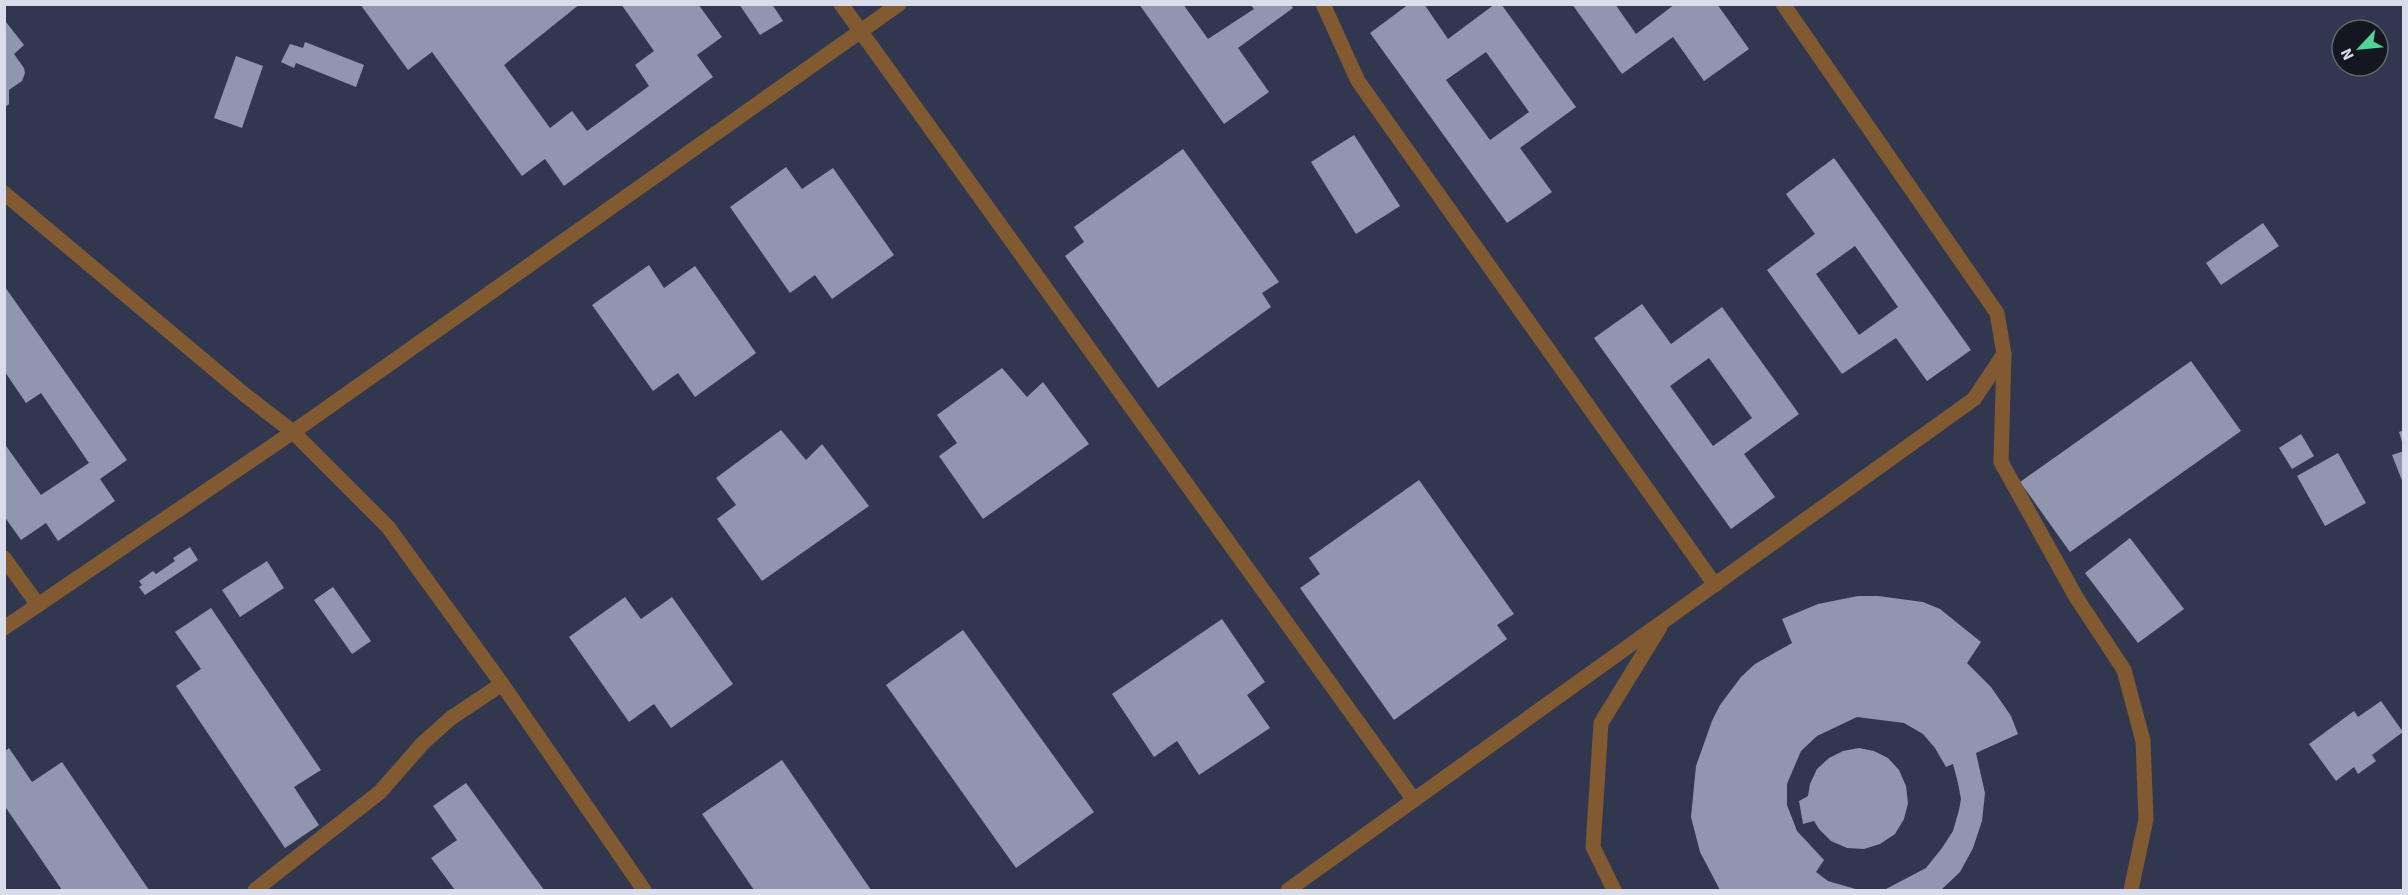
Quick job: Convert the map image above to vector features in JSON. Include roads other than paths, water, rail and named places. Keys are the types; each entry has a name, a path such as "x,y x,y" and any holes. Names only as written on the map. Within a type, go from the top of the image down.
{"street":[{"path":"841,4 1414,800"},
{"path":"4,628 292,432 899,4"},
{"path":"1323,4 1358,81 1715,585"},
{"path":"1783,4 1997,313 2004,354 2001,462 2076,597 2124,670 2143,741 2146,819 2131,891"},
{"path":"4,193 292,432 388,527 502,684 644,891"},
{"path":"1288,891 1974,399 2004,354"},
{"path":"4,558 38,605"},
{"path":"1614,891 1593,847 1601,723 1664,621"},
{"path":"255,891 380,792 423,743 451,718 502,684"}]}
